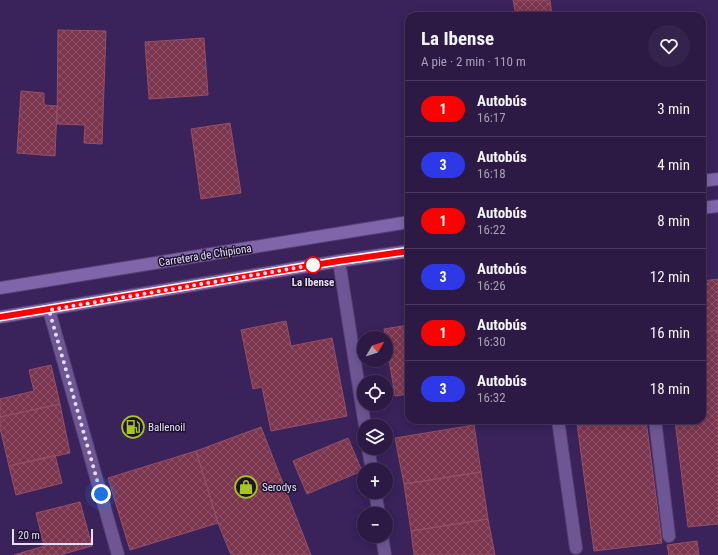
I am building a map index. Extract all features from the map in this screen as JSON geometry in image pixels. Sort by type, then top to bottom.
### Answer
[{"type":"main road","points":[[706,180],[718,179]]},
{"type":"main road","points":[[706,208],[718,206]]},
{"type":"main road","name":"Carretera de Chipiona","points":[[0,288],[405,223]]},
{"type":"main road","points":[[0,317],[339,261],[405,253]]},
{"type":"street","points":[[339,261],[364,419]]},
{"type":"street","points":[[49,310],[118,555]]},
{"type":"street","points":[[559,424],[576,548]]},
{"type":"street","points":[[655,424],[669,536]]},
{"type":"street","points":[[383,543],[385,555]]},
{"type":"building","points":[[513,0],[550,0],[552,12],[515,12]]},
{"type":"building","points":[[58,30],[106,31],[102,144],[84,143],[85,125],[57,124]]},
{"type":"building","points":[[204,38],[208,95],[149,99],[145,42]]},
{"type":"building","points":[[21,91],[44,93],[44,105],[57,106],[55,156],[17,153]]},
{"type":"building","points":[[230,123],[241,193],[201,199],[191,129]]},
{"type":"building","points":[[718,279],[718,330],[706,332],[706,280]]},
{"type":"building","points":[[286,321],[291,346],[332,338],[347,416],[271,431],[262,387],[253,389],[241,330]]},
{"type":"building","points":[[405,326],[405,395],[395,396],[393,375],[392,375],[390,367],[393,367],[393,331],[384,331],[384,329]]},
{"type":"building","points":[[718,330],[718,524],[688,527],[675,424],[706,424],[706,332]]},
{"type":"building","points":[[51,365],[60,404],[0,417],[0,399],[34,391],[29,370]]},
{"type":"building","points":[[60,404],[70,453],[9,466],[0,428],[0,417]]},
{"type":"building","points":[[577,424],[647,424],[662,543],[594,551]]},
{"type":"building","points":[[474,425],[481,472],[404,484],[395,438]]},
{"type":"building","name":"Serodys","points":[[261,427],[311,555],[231,555],[218,523],[196,451]]},
{"type":"building","points":[[348,438],[359,463],[357,463],[357,473],[307,494],[293,461]]},
{"type":"building","points":[[196,451],[218,523],[130,550],[108,478]]},
{"type":"building","points":[[55,455],[62,483],[16,495],[9,466]]},
{"type":"building","points":[[481,472],[488,519],[411,531],[404,484]]},
{"type":"building","points":[[80,502],[92,546],[60,555],[14,555],[44,546],[36,513]]},
{"type":"building","points":[[488,519],[495,555],[414,555],[411,531]]},
{"type":"building","points":[[697,541],[699,555],[669,555],[667,545]]},
{"type":"bus line","name":"1","points":[[0,317],[64,308],[339,261],[405,252]]},
{"type":"place","name":"La Ibense","points":[[313,265]]},
{"type":"place","name":"Ballenoil","points":[[133,427]]},
{"type":"place","name":"Serodys","points":[[246,487]]},
{"type":"route","points":[[101,494],[49,310],[313,265]]}]
